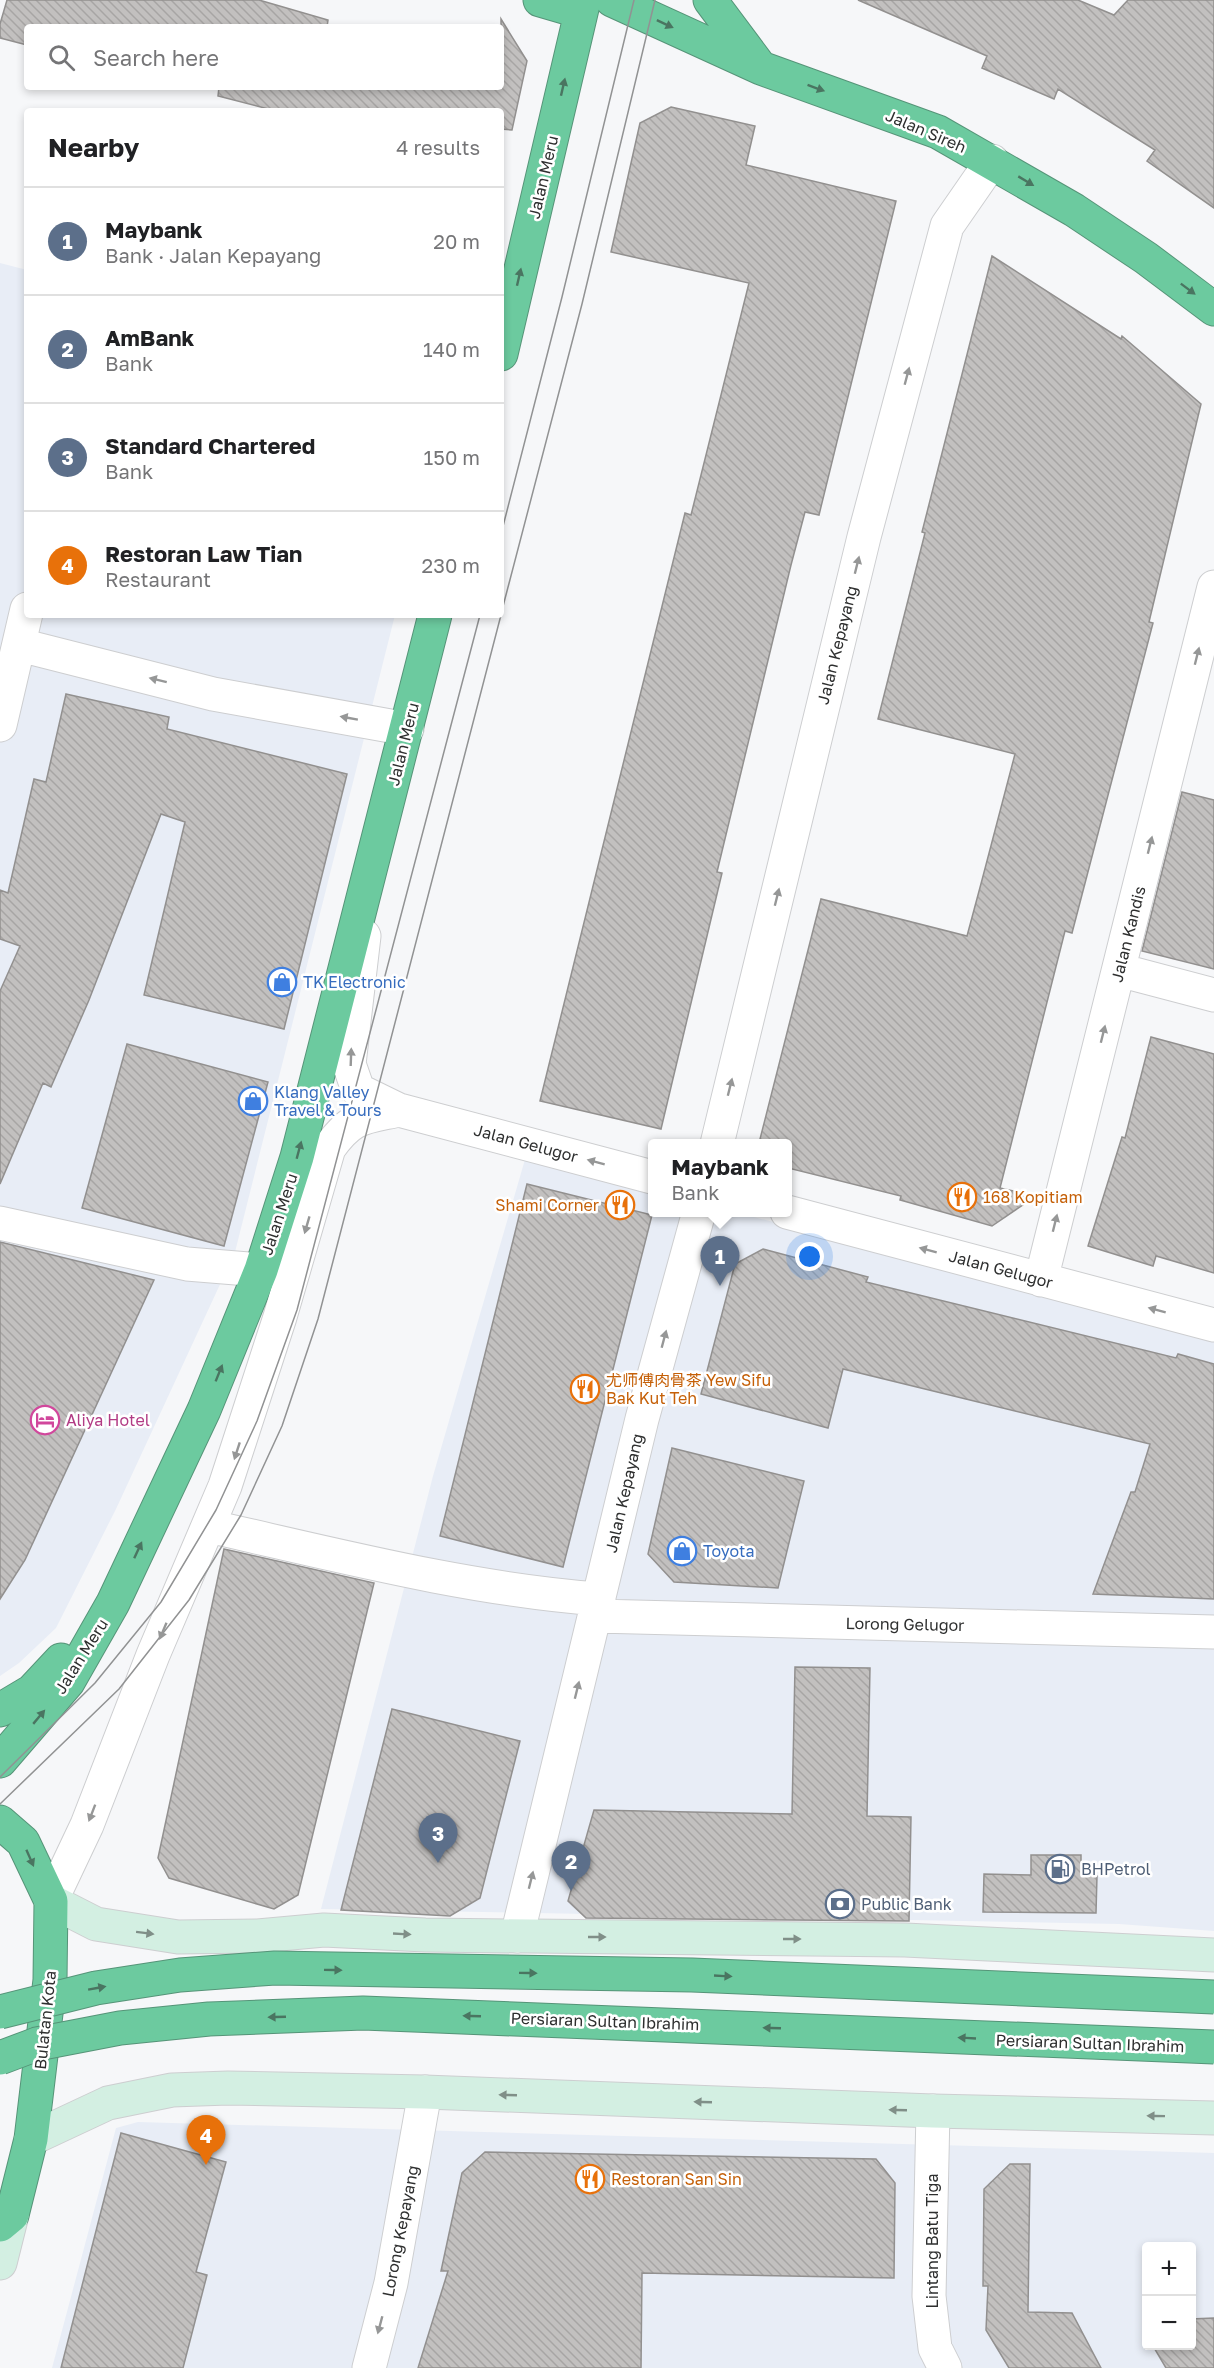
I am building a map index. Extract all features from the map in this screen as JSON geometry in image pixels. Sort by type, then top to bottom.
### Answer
[{"type":"highway","points":[[540,0],[583,6]]},
{"type":"highway","name":"Jalan Sireh","points":[[612,0],[761,68],[938,132],[992,161],[1146,258],[1214,309]]},
{"type":"highway","points":[[710,0],[761,68]]},
{"type":"highway","name":"Jalan Meru","points":[[504,341],[583,6]]},
{"type":"highway","name":"Jalan Meru","points":[[0,1761],[68,1682],[113,1603],[204,1410],[261,1270],[297,1157],[434,618]]},
{"type":"highway","points":[[0,1710],[32,1691],[113,1603]]},
{"type":"highway","name":"Bulatan Kota","points":[[0,1822],[23,1842],[51,1901],[50,1980],[31,2139],[6,2220]]},
{"type":"highway","points":[[0,2012],[96,1988],[180,1975],[275,1968],[692,1975],[1214,1997]]},
{"type":"highway","name":"Persiaran Sultan Ibrahim","points":[[0,2058],[37,2044],[120,2028],[209,2019],[363,2013],[1214,2047]]},
{"type":"main road","points":[[51,1901],[96,1924],[178,1937],[258,1936],[324,1930],[425,1935],[905,1940],[1214,1955]]},
{"type":"main road","points":[[31,2139],[108,2103],[172,2090],[228,2088],[425,2092],[933,2111],[1214,2118]]},
{"type":"main road","points":[[0,2263],[6,2220]]},
{"type":"street","name":"Jalan Kepayang","points":[[718,1139],[864,537],[947,226],[992,161]]},
{"type":"street","name":"Jalan Kandis","points":[[1041,1280],[1214,587]]},
{"type":"street","points":[[0,725],[25,618]]},
{"type":"street","points":[[20,645],[213,694],[407,729]]},
{"type":"street","points":[[372,866],[349,1064],[358,1090],[399,1110]]},
{"type":"street","points":[[1119,970],[1214,995]]},
{"type":"street","name":"Jalan Gelugor","points":[[399,1110],[648,1176]]},
{"type":"street","name":"Jalan Meru","points":[[51,1901],[87,1825],[153,1654],[225,1486],[280,1317],[329,1148],[344,1127],[363,1117],[399,1110]]},
{"type":"street","name":"Jalan Gelugor","points":[[792,1213],[1214,1325]]},
{"type":"street","name":"Jalan Kepayang","points":[[517,1936],[642,1419],[698,1217]]},
{"type":"street","points":[[0,1223],[187,1264],[261,1270]]},
{"type":"street","name":"Lorong Gelugor","points":[[208,1526],[454,1580],[560,1596],[597,1608],[1214,1632]]},
{"type":"street","name":"Lorong Kepayang","points":[[369,2368],[391,2283],[425,2092]]},
{"type":"street","name":"Lintang Batu Tiga","points":[[933,2111],[929,2296],[935,2348],[945,2368]]},
{"type":"shaded area","points":[[0,263],[24,269],[24,618],[394,618],[235,1252],[116,1509],[56,1628],[19,1663],[0,1676]]},
{"type":"shaded area","points":[[526,1156],[648,1188],[648,1217],[754,1217],[1214,1339],[1214,1931],[1119,1924],[321,1909],[433,1476]]},
{"type":"shaded area","points":[[138,2122],[1214,2153],[1214,2368],[52,2368],[116,2128]]},
{"type":"building","points":[[7,0],[259,0],[328,20],[327,24],[24,24],[24,44],[0,38],[0,24]]},
{"type":"building","points":[[858,0],[1078,0],[1114,15],[1128,0],[1214,0],[1214,208],[1147,161],[1155,150],[1058,89],[1054,99],[982,68],[987,56]]},
{"type":"building","points":[[501,19],[527,61],[512,130],[504,129],[504,108],[264,108],[218,96],[219,90],[504,90],[504,24],[501,24]]},
{"type":"building","points":[[671,107],[755,126],[746,165],[896,201],[819,515],[805,512],[791,565],[717,872],[722,873],[661,1129],[540,1101],[685,513],[691,515],[749,283],[611,252],[640,123]]},
{"type":"building","points":[[992,256],[1121,339],[1122,336],[1201,404],[1149,622],[1153,623],[1072,933],[1065,931],[1000,1188],[1036,1196],[992,1226],[900,1200],[901,1196],[792,1169],[792,1139],[760,1139],[821,899],[967,936],[982,880],[1015,754],[878,719],[925,533],[922,532]]},
{"type":"building","points":[[66,694],[169,717],[167,729],[347,774],[284,1029],[144,995],[185,822],[161,814],[89,1000],[51,1087],[43,1083],[0,1184],[0,991],[20,946],[0,939],[0,890],[8,893],[34,779],[46,782]]},
{"type":"building","points":[[1182,792],[1214,800],[1214,969],[1142,951]]},
{"type":"building","points":[[1151,1037],[1214,1054],[1214,1273],[1156,1256],[1153,1266],[1088,1246],[1122,1137],[1125,1138]]},
{"type":"building","points":[[127,1044],[268,1082],[224,1246],[82,1208]]},
{"type":"building","points":[[527,1184],[648,1214],[648,1217],[651,1217],[563,1567],[440,1536]]},
{"type":"building","name":"Aliya Hotel","points":[[0,1242],[154,1280],[25,1560],[0,1599]]},
{"type":"building","points":[[763,1249],[868,1277],[866,1282],[1176,1358],[1178,1354],[1214,1364],[1214,1599],[1093,1594],[1131,1492],[1135,1492],[1150,1444],[843,1369],[828,1428],[701,1394],[735,1264]]},
{"type":"building","points":[[672,1448],[804,1481],[778,1588],[674,1582],[648,1554]]},
{"type":"building","points":[[224,1549],[374,1583],[298,1895],[274,1909],[169,1878],[158,1858]]},
{"type":"building","points":[[795,1667],[870,1668],[867,1816],[911,1817],[909,1921],[586,1918],[568,1901],[594,1810],[792,1814]]},
{"type":"building","points":[[392,1709],[520,1741],[480,1898],[450,1916],[341,1910]]},
{"type":"building","points":[[1031,1855],[1081,1855],[1081,1876],[1097,1876],[1096,1913],[983,1912],[984,1874],[1031,1875]]},
{"type":"building","points":[[121,2133],[226,2162],[196,2272],[207,2275],[183,2368],[61,2368]]},
{"type":"building","points":[[485,2152],[876,2159],[895,2183],[894,2278],[642,2273],[641,2368],[418,2368],[448,2271],[441,2271],[462,2173]]},
{"type":"building","points":[[1010,2164],[1030,2164],[1028,2312],[1072,2313],[1101,2368],[1009,2368],[986,2330],[988,2286],[983,2286],[984,2189]]},
{"type":"building","points":[[1214,2318],[1214,2368],[1166,2368],[1155,2350],[1196,2350],[1196,2319]]},
{"type":"tram line","points":[[504,522],[562,297],[634,0]]},
{"type":"tram line","points":[[504,603],[582,304],[655,0]]},
{"type":"tram line","points":[[0,1777],[95,1683],[161,1602],[216,1510],[257,1421],[297,1310],[479,618]]},
{"type":"tram line","points":[[0,1804],[119,1689],[189,1600],[241,1515],[282,1426],[318,1319],[500,618]]},
{"type":"place","name":"TK Electronic","points":[[282,982]]},
{"type":"place","name":"Klang Valley Travel & Tours","points":[[253,1101]]},
{"type":"place","name":"168 Kopitiam","points":[[962,1197]]},
{"type":"place","name":"Shami Corner","points":[[620,1205]]},
{"type":"place","name":"Maybank","points":[[720,1286]]},
{"type":"place","name":"尤师傅肉骨茶 Yew Sifu Bak Kut Teh","points":[[585,1389]]},
{"type":"place","name":"Aliya Hotel","points":[[45,1420]]},
{"type":"place","name":"Toyota","points":[[682,1551]]},
{"type":"place","name":"Standard Chartered","points":[[438,1863]]},
{"type":"place","name":"BHPetrol","points":[[1060,1869]]},
{"type":"place","name":"AmBank","points":[[571,1891]]},
{"type":"place","name":"Public Bank","points":[[840,1904]]},
{"type":"place","name":"Restoran Law Tian","points":[[206,2165]]},
{"type":"place","name":"Restoran San Sin","points":[[590,2179]]}]
